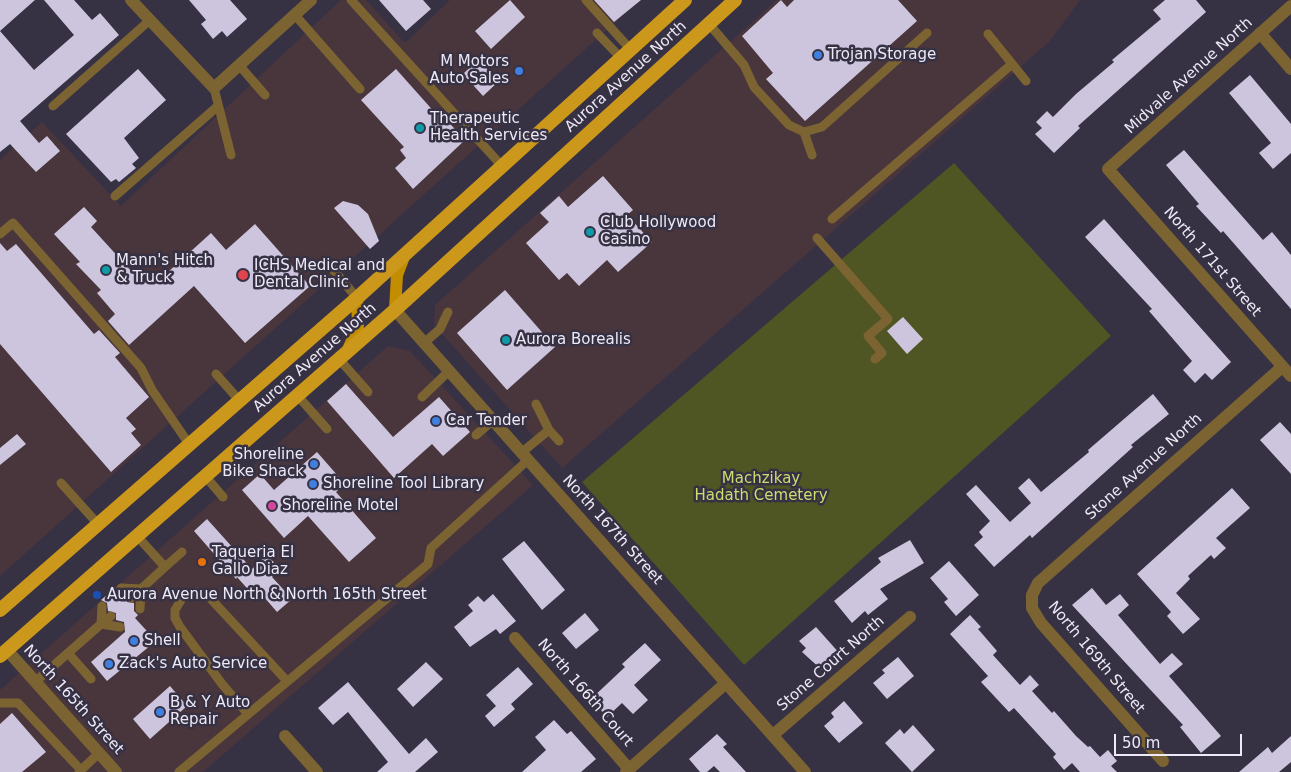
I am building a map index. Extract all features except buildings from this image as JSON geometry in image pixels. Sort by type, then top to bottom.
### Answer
[{"type":"highway","name":"Aurora Avenue North","points":[[0,610],[357,298],[685,0]]},
{"type":"highway","name":"Aurora Avenue North","points":[[3,653],[395,310],[735,0]]},
{"type":"main road","points":[[395,310],[397,275],[405,254]]},
{"type":"main road","points":[[343,355],[358,326],[357,298]]},
{"type":"street","points":[[132,0],[214,88],[312,0]]},
{"type":"street","name":"Midvale Avenue North","points":[[1108,169],[1291,6]]},
{"type":"street","points":[[1260,33],[1291,69]]},
{"type":"street","name":"North 171st Street","points":[[1108,169],[1287,371]]},
{"type":"street","name":"North 167th Street","points":[[395,310],[805,772]]},
{"type":"street","name":"Stone Avenue North","points":[[1032,595],[1038,584],[1287,371]]},
{"type":"street","name":"North 169th Street","points":[[1032,595],[1032,608],[1041,623],[1162,761]]},
{"type":"street","name":"Stone Court North","points":[[773,735],[910,617]]},
{"type":"street","name":"North 166th Court","points":[[515,638],[627,770]]},
{"type":"street","name":"North 165th Street","points":[[3,653],[35,682],[116,772]]},
{"type":"street","points":[[627,770],[726,683]]},
{"type":"street","points":[[285,736],[317,772]]},
{"type":"lane","points":[[351,0],[502,166]]},
{"type":"lane","points":[[586,0],[626,54]]},
{"type":"lane","points":[[295,15],[360,89]]},
{"type":"lane","points":[[52,106],[150,20]]},
{"type":"lane","points":[[709,24],[744,65],[754,87],[789,125],[804,132],[822,127],[927,34]]},
{"type":"lane","points":[[597,33],[626,54]]},
{"type":"lane","points":[[988,34],[1026,81]]},
{"type":"lane","points":[[832,219],[1012,64]]},
{"type":"lane","points":[[239,65],[265,94]]},
{"type":"lane","points":[[214,88],[231,155]]},
{"type":"lane","points":[[115,196],[218,106]]},
{"type":"lane","points":[[804,132],[812,155]]},
{"type":"lane","points":[[0,234],[13,223],[141,368],[152,390],[189,444]]},
{"type":"lane","points":[[816,238],[888,319],[868,336],[882,353],[875,359]]},
{"type":"lane","points":[[326,261],[357,298]]},
{"type":"lane","points":[[424,342],[440,329],[448,312]]},
{"type":"lane","points":[[343,355],[368,392]]},
{"type":"lane","points":[[422,397],[449,372]]},
{"type":"lane","points":[[216,374],[239,400]]},
{"type":"lane","points":[[297,395],[327,429]]},
{"type":"lane","points":[[536,404],[548,430],[559,441]]},
{"type":"lane","points":[[476,435],[492,420]]},
{"type":"lane","points":[[179,772],[428,564],[432,548],[524,457],[548,430]]},
{"type":"lane","points":[[205,476],[223,497]]},
{"type":"lane","points":[[61,483],[98,524]]},
{"type":"lane","points":[[137,536],[165,567]]},
{"type":"lane","points":[[131,598],[182,552]]},
{"type":"lane","points":[[121,588],[141,589]]},
{"type":"lane","points":[[140,609],[141,589]]},
{"type":"lane","points":[[248,714],[222,684],[180,628],[175,618],[175,610],[183,597],[197,592],[210,598],[287,681]]},
{"type":"lane","points":[[101,624],[102,606]]},
{"type":"lane","points":[[35,682],[111,616]]},
{"type":"lane","points":[[101,624],[120,627]]},
{"type":"lane","points":[[68,653],[91,679]]},
{"type":"lane","points":[[0,704],[18,704],[80,771],[99,753]]},
{"type":"shaded area","points":[[341,0],[366,0],[405,43],[450,0],[640,0],[0,576],[0,160],[42,122],[121,206]]},
{"type":"shaded area","points":[[777,0],[1080,0],[1050,41],[562,468],[434,325],[435,305]]},
{"type":"shaded area","points":[[388,346],[410,351],[533,485],[203,772],[0,772],[0,690]]},
{"type":"green space","name":"Machzikay Hadath Cemetery","points":[[954,163],[1111,336],[744,665],[582,482]]},
{"type":"place","name":"Trojan Storage","points":[[818,55]]},
{"type":"place","name":"M Motors Auto Sales","points":[[519,71]]},
{"type":"place","name":"Therapeutic Health Services","points":[[420,128]]},
{"type":"place","name":"Club Hollywood Casino","points":[[590,232]]},
{"type":"place","name":"Mann's Hitch & Truck","points":[[106,270]]},
{"type":"place","name":"ICHS Medical and Dental Clinic","points":[[243,275]]},
{"type":"place","name":"Aurora Borealis","points":[[506,340]]},
{"type":"place","name":"Car Tender","points":[[436,421]]},
{"type":"place","name":"Shoreline Bike Shack","points":[[314,464]]},
{"type":"place","name":"Shoreline Tool Library","points":[[313,484]]},
{"type":"place","name":"Shoreline Motel","points":[[272,506]]},
{"type":"place","name":"Taqueria El Gallo Diaz","points":[[202,562]]},
{"type":"place","name":"Aurora Avenue North & North 165th Street","points":[[97,595]]},
{"type":"place","name":"Shell","points":[[134,641]]},
{"type":"place","name":"Zack's Auto Service","points":[[109,664]]},
{"type":"place","name":"B & Y Auto Repair","points":[[160,712]]}]
